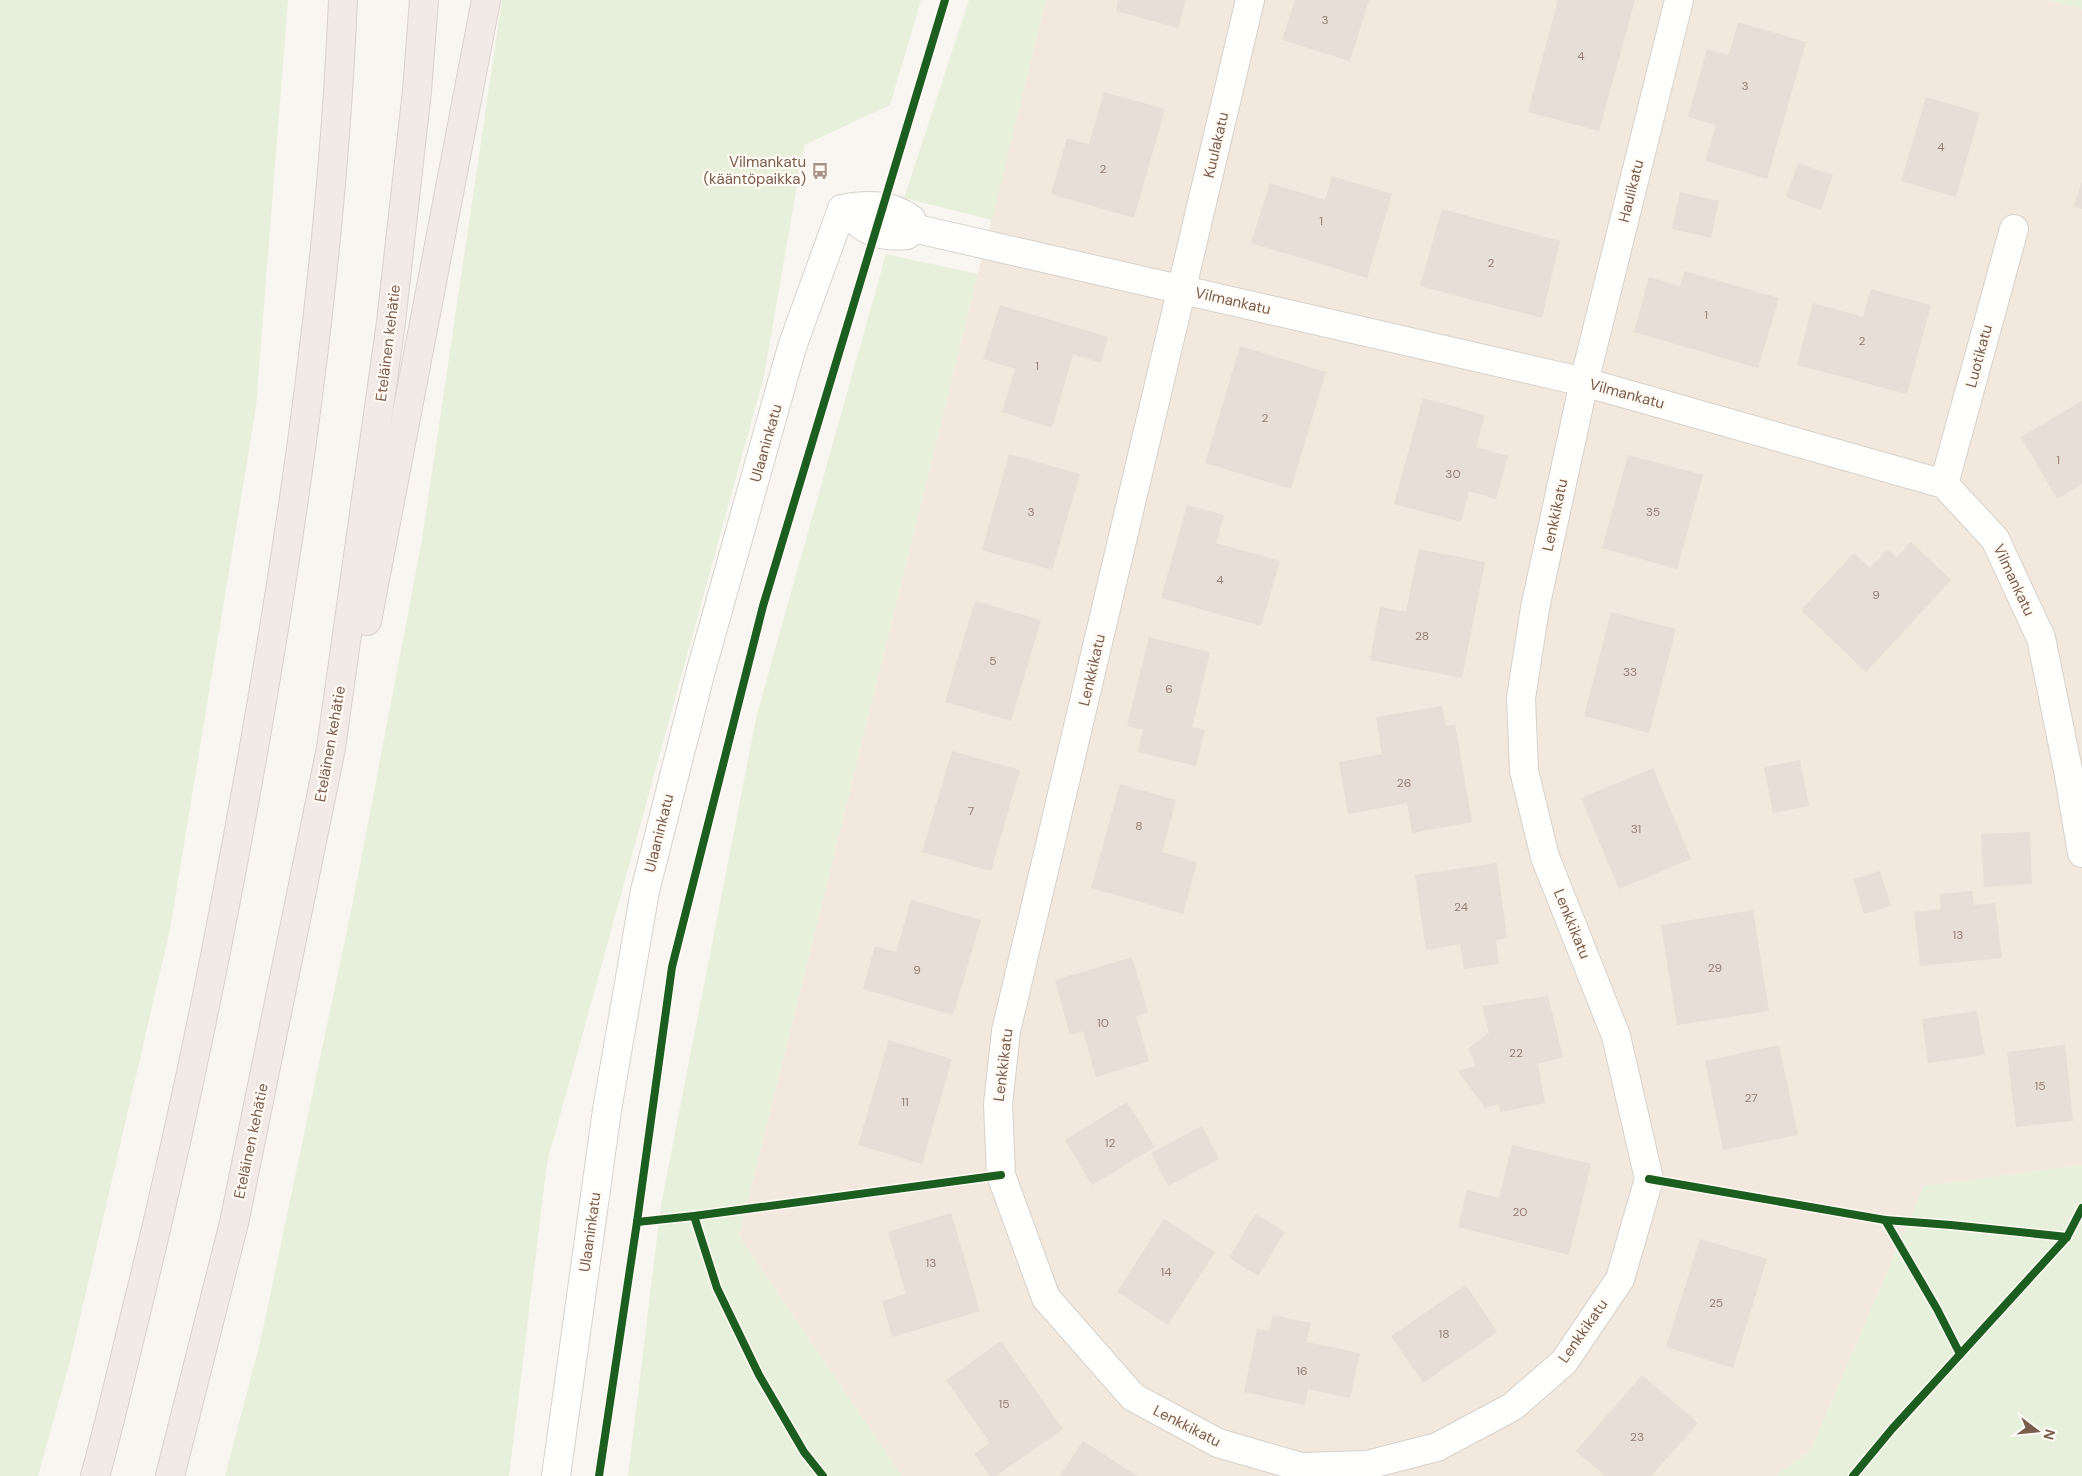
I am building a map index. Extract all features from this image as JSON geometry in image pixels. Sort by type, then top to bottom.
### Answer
[{"type":"highway","points":[[95,1476],[172,1166],[230,885],[275,625],[318,321],[340,73],[343,0]]},
{"type":"highway","name":"Eteläinen kehätie","points":[[170,1476],[234,1223],[332,748],[391,322],[417,91],[424,0]]},
{"type":"highway","points":[[234,1223],[324,840],[486,0]]},
{"type":"street","name":"Kuulakatu","points":[[1181,290],[1250,0]]},
{"type":"street","name":"Haulikatu","points":[[1584,382],[1679,0]]},
{"type":"street","name":"Vilmankatu","points":[[842,209],[857,223],[875,234],[886,236],[907,235],[913,228],[1584,382],[1944,484],[1995,539],[2041,638],[2068,770],[2082,853]]},
{"type":"street","name":"Ulaaninkatu","points":[[556,1476],[607,1110],[645,891],[700,674],[792,347],[842,209]]},
{"type":"street","name":"Luotikatu","points":[[1944,484],[2014,229]]},
{"type":"street","name":"Lenkkikatu","points":[[1181,290],[1006,1032],[998,1104],[1001,1176],[1046,1298],[1133,1398],[1218,1444],[1301,1467],[1367,1466],[1437,1447],[1512,1407],[1564,1362],[1620,1279],[1648,1179],[1616,1036],[1545,857],[1524,772],[1521,698],[1535,608],[1584,382]]},
{"type":"shaded area","points":[[1046,0],[2047,0],[2082,9],[2082,1165],[1924,1186],[1811,1450],[1776,1476],[902,1476],[739,1236]]},
{"type":"green space","points":[[0,0],[288,0],[256,407],[170,929],[70,1361],[38,1476],[0,1476]]},
{"type":"green space","points":[[502,0],[921,0],[890,105],[804,145],[764,376],[547,1163],[509,1476],[225,1476],[260,1343],[353,902],[422,540]]},
{"type":"green space","points":[[969,0],[1046,0],[992,220],[904,198]]},
{"type":"green space","points":[[2047,0],[2082,0],[2082,9]]},
{"type":"green space","points":[[886,254],[978,274],[739,1236],[902,1476],[628,1476],[661,1205],[757,714]]},
{"type":"green space","points":[[2082,1165],[2082,1476],[1776,1476],[1811,1450],[1924,1186]]},
{"type":"building","points":[[1118,0],[1186,0],[1178,28],[1116,11]]},
{"type":"building","points":[[1295,0],[1369,0],[1350,61],[1282,40]]},
{"type":"building","points":[[1558,0],[1635,0],[1599,131],[1528,112]]},
{"type":"building","points":[[1738,22],[1806,42],[1767,179],[1705,161],[1716,125],[1688,117],[1707,49],[1729,55]]},
{"type":"building","points":[[1104,92],[1165,109],[1134,218],[1051,194],[1067,138],[1089,144]]},
{"type":"building","points":[[1926,97],[1980,113],[1956,197],[1901,181]]},
{"type":"building","points":[[1798,163],[1833,175],[1821,210],[1786,197]]},
{"type":"building","points":[[1332,176],[1392,194],[1367,278],[1251,243],[1270,183],[1325,200]]},
{"type":"building","points":[[2082,181],[2082,209],[2074,206]]},
{"type":"building","points":[[1680,192],[1719,201],[1711,238],[1672,229]]},
{"type":"building","points":[[1442,209],[1560,241],[1542,318],[1420,286]]},
{"type":"building","points":[[1685,271],[1779,298],[1758,368],[1634,332],[1649,277],[1680,286]]},
{"type":"building","points":[[1871,289],[1931,305],[1907,394],[1797,365],[1813,303],[1863,317]]},
{"type":"building","points":[[1000,305],[1108,337],[1101,363],[1073,354],[1052,428],[1002,412],[1015,369],[983,359]]},
{"type":"building","points":[[1240,346],[1326,372],[1291,489],[1205,463]]},
{"type":"building","points":[[1423,398],[1485,415],[1476,447],[1508,456],[1496,499],[1469,491],[1461,522],[1394,504]]},
{"type":"building","points":[[2082,401],[2082,484],[2057,499],[2021,437]]},
{"type":"building","points":[[1009,454],[1080,474],[1052,570],[982,550]]},
{"type":"building","points":[[1628,455],[1703,475],[1677,569],[1602,548]]},
{"type":"building","points":[[1187,505],[1224,515],[1216,543],[1280,561],[1261,626],[1161,598]]},
{"type":"building","points":[[1911,542],[1951,580],[1866,672],[1801,610],[1854,553],[1870,568],[1888,549],[1896,558]]},
{"type":"building","points":[[1419,549],[1485,562],[1462,678],[1370,660],[1380,607],[1406,612]]},
{"type":"building","points":[[975,601],[1041,620],[1011,721],[945,702]]},
{"type":"building","points":[[1611,612],[1676,629],[1649,733],[1584,716]]},
{"type":"building","points":[[1149,637],[1210,652],[1192,727],[1205,730],[1196,766],[1138,752],[1143,730],[1127,726]]},
{"type":"building","points":[[1442,706],[1446,726],[1455,724],[1472,822],[1412,833],[1407,803],[1348,814],[1339,762],[1382,754],[1376,717]]},
{"type":"building","points":[[952,751],[1020,770],[991,871],[922,852]]},
{"type":"building","points":[[1800,760],[1809,806],[1773,813],[1764,767]]},
{"type":"building","points":[[1653,768],[1691,859],[1619,889],[1581,798]]},
{"type":"building","points":[[1120,784],[1176,800],[1162,852],[1197,862],[1183,914],[1091,888]]},
{"type":"building","points":[[2030,832],[2032,884],[1984,887],[1981,834]]},
{"type":"building","points":[[1497,863],[1507,938],[1496,940],[1499,964],[1464,969],[1460,944],[1426,950],[1415,875]]},
{"type":"building","points":[[1880,871],[1891,906],[1864,914],[1853,879]]},
{"type":"building","points":[[1972,891],[1974,905],[1995,903],[2002,958],[1920,966],[1914,912],[1941,909],[1940,894]]},
{"type":"building","points":[[911,900],[981,920],[953,1015],[863,989],[875,946],[896,952]]},
{"type":"building","points":[[1753,910],[1769,1011],[1677,1025],[1661,925]]},
{"type":"building","points":[[1132,957],[1148,1012],[1136,1016],[1149,1061],[1096,1077],[1083,1031],[1070,1035],[1055,980]]},
{"type":"building","points":[[1548,996],[1563,1057],[1538,1064],[1545,1103],[1501,1112],[1498,1104],[1485,1108],[1458,1071],[1476,1066],[1468,1049],[1489,1033],[1482,1006]]},
{"type":"building","points":[[1977,1011],[1985,1055],[1928,1063],[1922,1019]]},
{"type":"building","points":[[889,1040],[952,1059],[922,1164],[858,1145]]},
{"type":"building","points":[[1779,1045],[1798,1135],[1723,1150],[1705,1061]]},
{"type":"building","points":[[2065,1045],[2073,1121],[2016,1127],[2007,1052]]},
{"type":"building","points":[[1127,1102],[1155,1147],[1092,1185],[1065,1140]]},
{"type":"building","points":[[1202,1126],[1219,1159],[1168,1186],[1151,1153]]},
{"type":"building","points":[[1512,1145],[1591,1164],[1569,1255],[1458,1227],[1467,1190],[1499,1198]]},
{"type":"building","points":[[951,1213],[980,1311],[892,1337],[882,1301],[906,1294],[888,1232]]},
{"type":"building","points":[[1255,1214],[1285,1232],[1258,1276],[1229,1258]]},
{"type":"building","points":[[1164,1219],[1215,1252],[1168,1325],[1117,1292]]},
{"type":"building","points":[[1700,1239],[1767,1259],[1733,1368],[1666,1347]]},
{"type":"building","points":[[1466,1285],[1497,1332],[1423,1383],[1391,1336]]},
{"type":"building","points":[[1273,1315],[1311,1323],[1306,1342],[1360,1353],[1350,1398],[1308,1389],[1305,1405],[1244,1392],[1257,1329],[1269,1331]]},
{"type":"building","points":[[1001,1341],[1063,1429],[996,1476],[990,1476],[974,1454],[990,1443],[946,1380]]},
{"type":"building","points":[[1642,1375],[1698,1423],[1651,1476],[1605,1476],[1576,1451]]},
{"type":"building","points":[[1083,1441],[1137,1476],[1060,1476]]},
{"type":"cycle path","points":[[599,1476],[637,1222],[672,967],[763,606],[945,0]]},
{"type":"cycle path","points":[[694,1216],[1001,1175]]},
{"type":"cycle path","points":[[1649,1179],[1885,1220],[2067,1237]]},
{"type":"cycle path","points":[[1853,1476],[1892,1429],[2067,1237],[2082,1208]]},
{"type":"cycle path","points":[[637,1222],[694,1216],[717,1288],[759,1375],[804,1452],[823,1476]]},
{"type":"cycle path","points":[[1885,1220],[1937,1309],[1960,1354]]},
{"type":"place","name":"Vilmankatu (kääntöpaikka)","points":[[820,171]]}]
